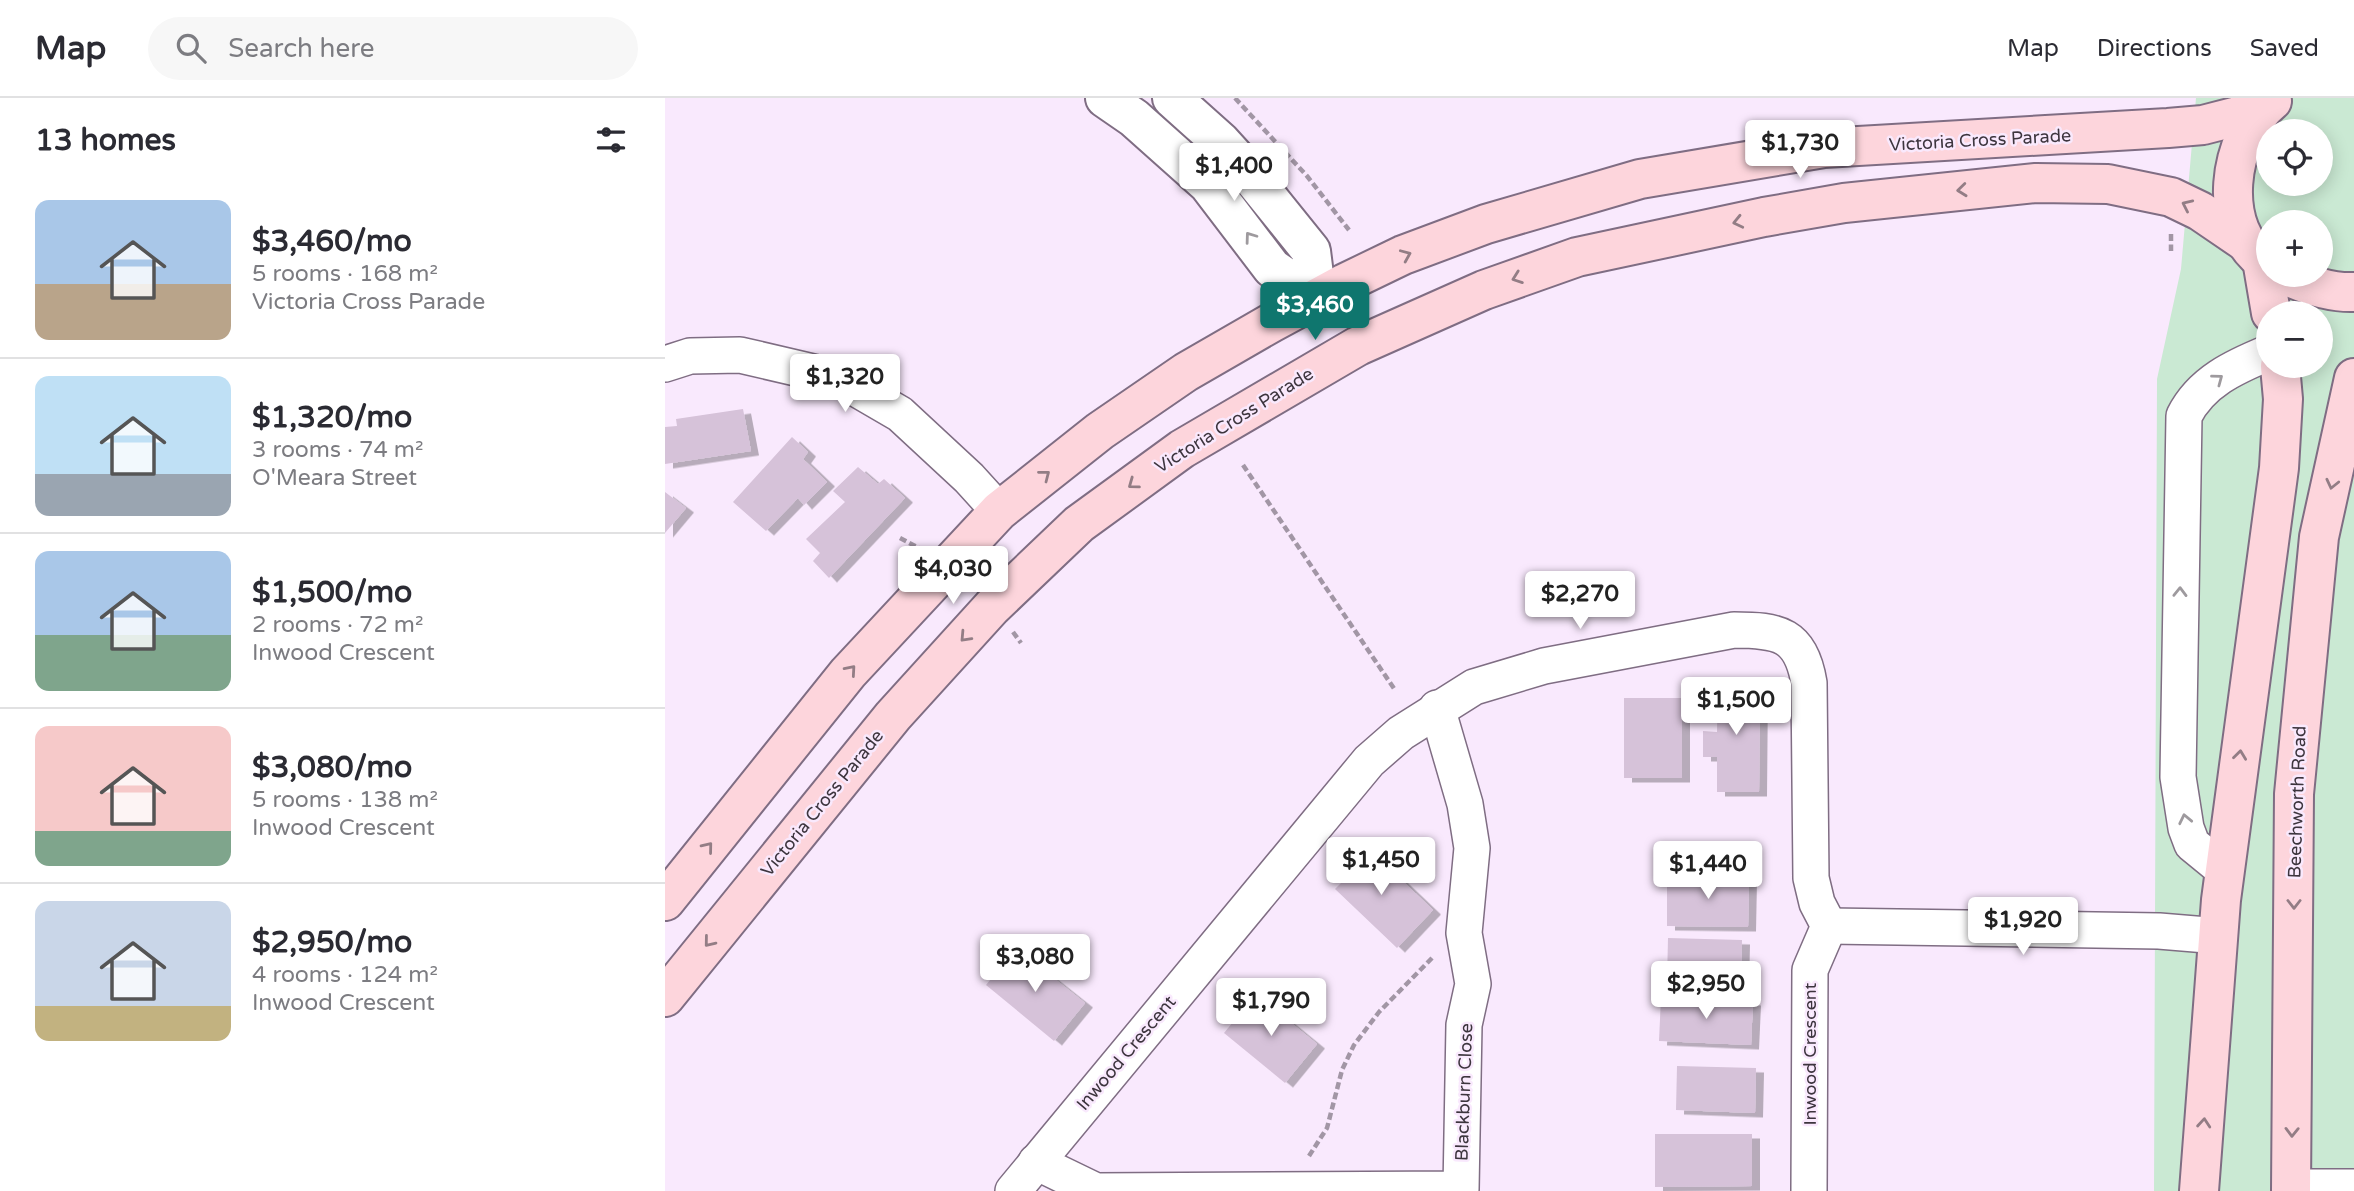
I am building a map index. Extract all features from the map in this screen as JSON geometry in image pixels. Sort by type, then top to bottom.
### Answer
[{"type":"main road","name":"Victoria Cross Parade","points":[[665,901],[848,673],[999,511],[1100,431],[1186,372],[1271,323],[1403,255],[1486,223],[1640,179],[1824,148],[2203,125],[2269,104]]},
{"type":"main road","points":[[2256,246],[2234,213],[2232,184],[2237,156],[2269,104]]},
{"type":"main road","name":"Victoria Cross Parade","points":[[665,997],[893,716],[992,607],[1079,524],[1182,449],[1358,345],[1484,290],[1577,257],[1764,217],[1844,203],[2036,183],[2108,184],[2171,197],[2200,211],[2256,253]]},
{"type":"main road","name":"Victoria Cross Parade","points":[[2318,287],[2340,293],[2354,292]]},
{"type":"main road","points":[[1317,299],[1358,345]]},
{"type":"main road","points":[[2199,1191],[2225,871],[2279,468],[2283,399],[2281,378]]},
{"type":"main road","name":"Beechworth Road","points":[[2287,1190],[2294,794],[2319,537],[2350,421],[2354,378]]},
{"type":"street","points":[[1104,98],[1134,118],[1208,184],[1230,209],[1272,268],[1317,299]]},
{"type":"street","points":[[1172,98],[1241,164],[1311,251],[1317,299]]},
{"type":"street","points":[[665,364],[690,356],[740,355],[845,382],[900,414],[969,478],[999,511]]},
{"type":"street","points":[[2225,871],[2192,844],[2186,828],[2178,777],[2184,416],[2202,390],[2224,373],[2256,358]]},
{"type":"street","name":"Inwood Crescent","points":[[1013,1191],[1369,761],[1401,733],[1474,687],[1544,666],[1734,630],[1763,630],[1781,634],[1796,646],[1806,663],[1809,683],[1811,878],[1817,903],[1829,926],[1810,970],[1809,1191]]},
{"type":"street","name":"Blackburn Close","points":[[1036,1162],[1096,1191],[1470,1190],[1464,1025],[1473,984],[1464,933],[1472,848],[1465,804],[1437,708]]},
{"type":"street","points":[[1829,926],[2159,931],[2219,936]]},
{"type":"street","points":[[2287,1190],[2354,1187]]},
{"type":"path","points":[[1235,98],[1307,176],[1349,230]]},
{"type":"path","points":[[1243,465],[1395,691]]},
{"type":"path","points":[[1280,1190],[1327,1128],[1342,1070],[1354,1045],[1379,1012],[1409,981],[1442,948],[1464,933]]},
{"type":"green space","points":[[2196,98],[2354,98],[2354,1191],[2154,1191],[2157,379],[2181,269]]},
{"type":"building","points":[[743,409],[751,451],[665,464],[665,427],[677,426],[676,419]]},
{"type":"building","points":[[792,437],[808,452],[803,459],[827,482],[804,505],[798,498],[766,531],[733,502]]},
{"type":"building","points":[[858,467],[878,484],[884,479],[905,498],[829,578],[813,561],[820,553],[806,539],[845,502],[833,491]]},
{"type":"building","points":[[665,492],[686,508],[665,533]]},
{"type":"building","points":[[1718,681],[1760,681],[1759,792],[1717,792],[1717,757],[1703,757],[1703,731],[1717,732]]},
{"type":"building","points":[[1624,698],[1682,698],[1682,778],[1624,778]]},
{"type":"building","points":[[1370,850],[1433,910],[1397,948],[1335,889],[1343,881],[1332,872],[1348,855],[1357,864]]},
{"type":"building","points":[[1667,875],[1749,876],[1748,927],[1667,926]]},
{"type":"building","points":[[1668,938],[1742,940],[1741,982],[1667,980]]},
{"type":"building","points":[[1016,948],[1085,1003],[1054,1041],[986,985]]},
{"type":"building","points":[[1256,994],[1317,1044],[1285,1083],[1224,1033]]},
{"type":"building","points":[[1661,997],[1753,1001],[1751,1045],[1659,1041]]},
{"type":"building","points":[[1677,1066],[1756,1068],[1755,1113],[1676,1110]]},
{"type":"building","points":[[1655,1134],[1752,1134],[1752,1186],[1655,1187]]}]
